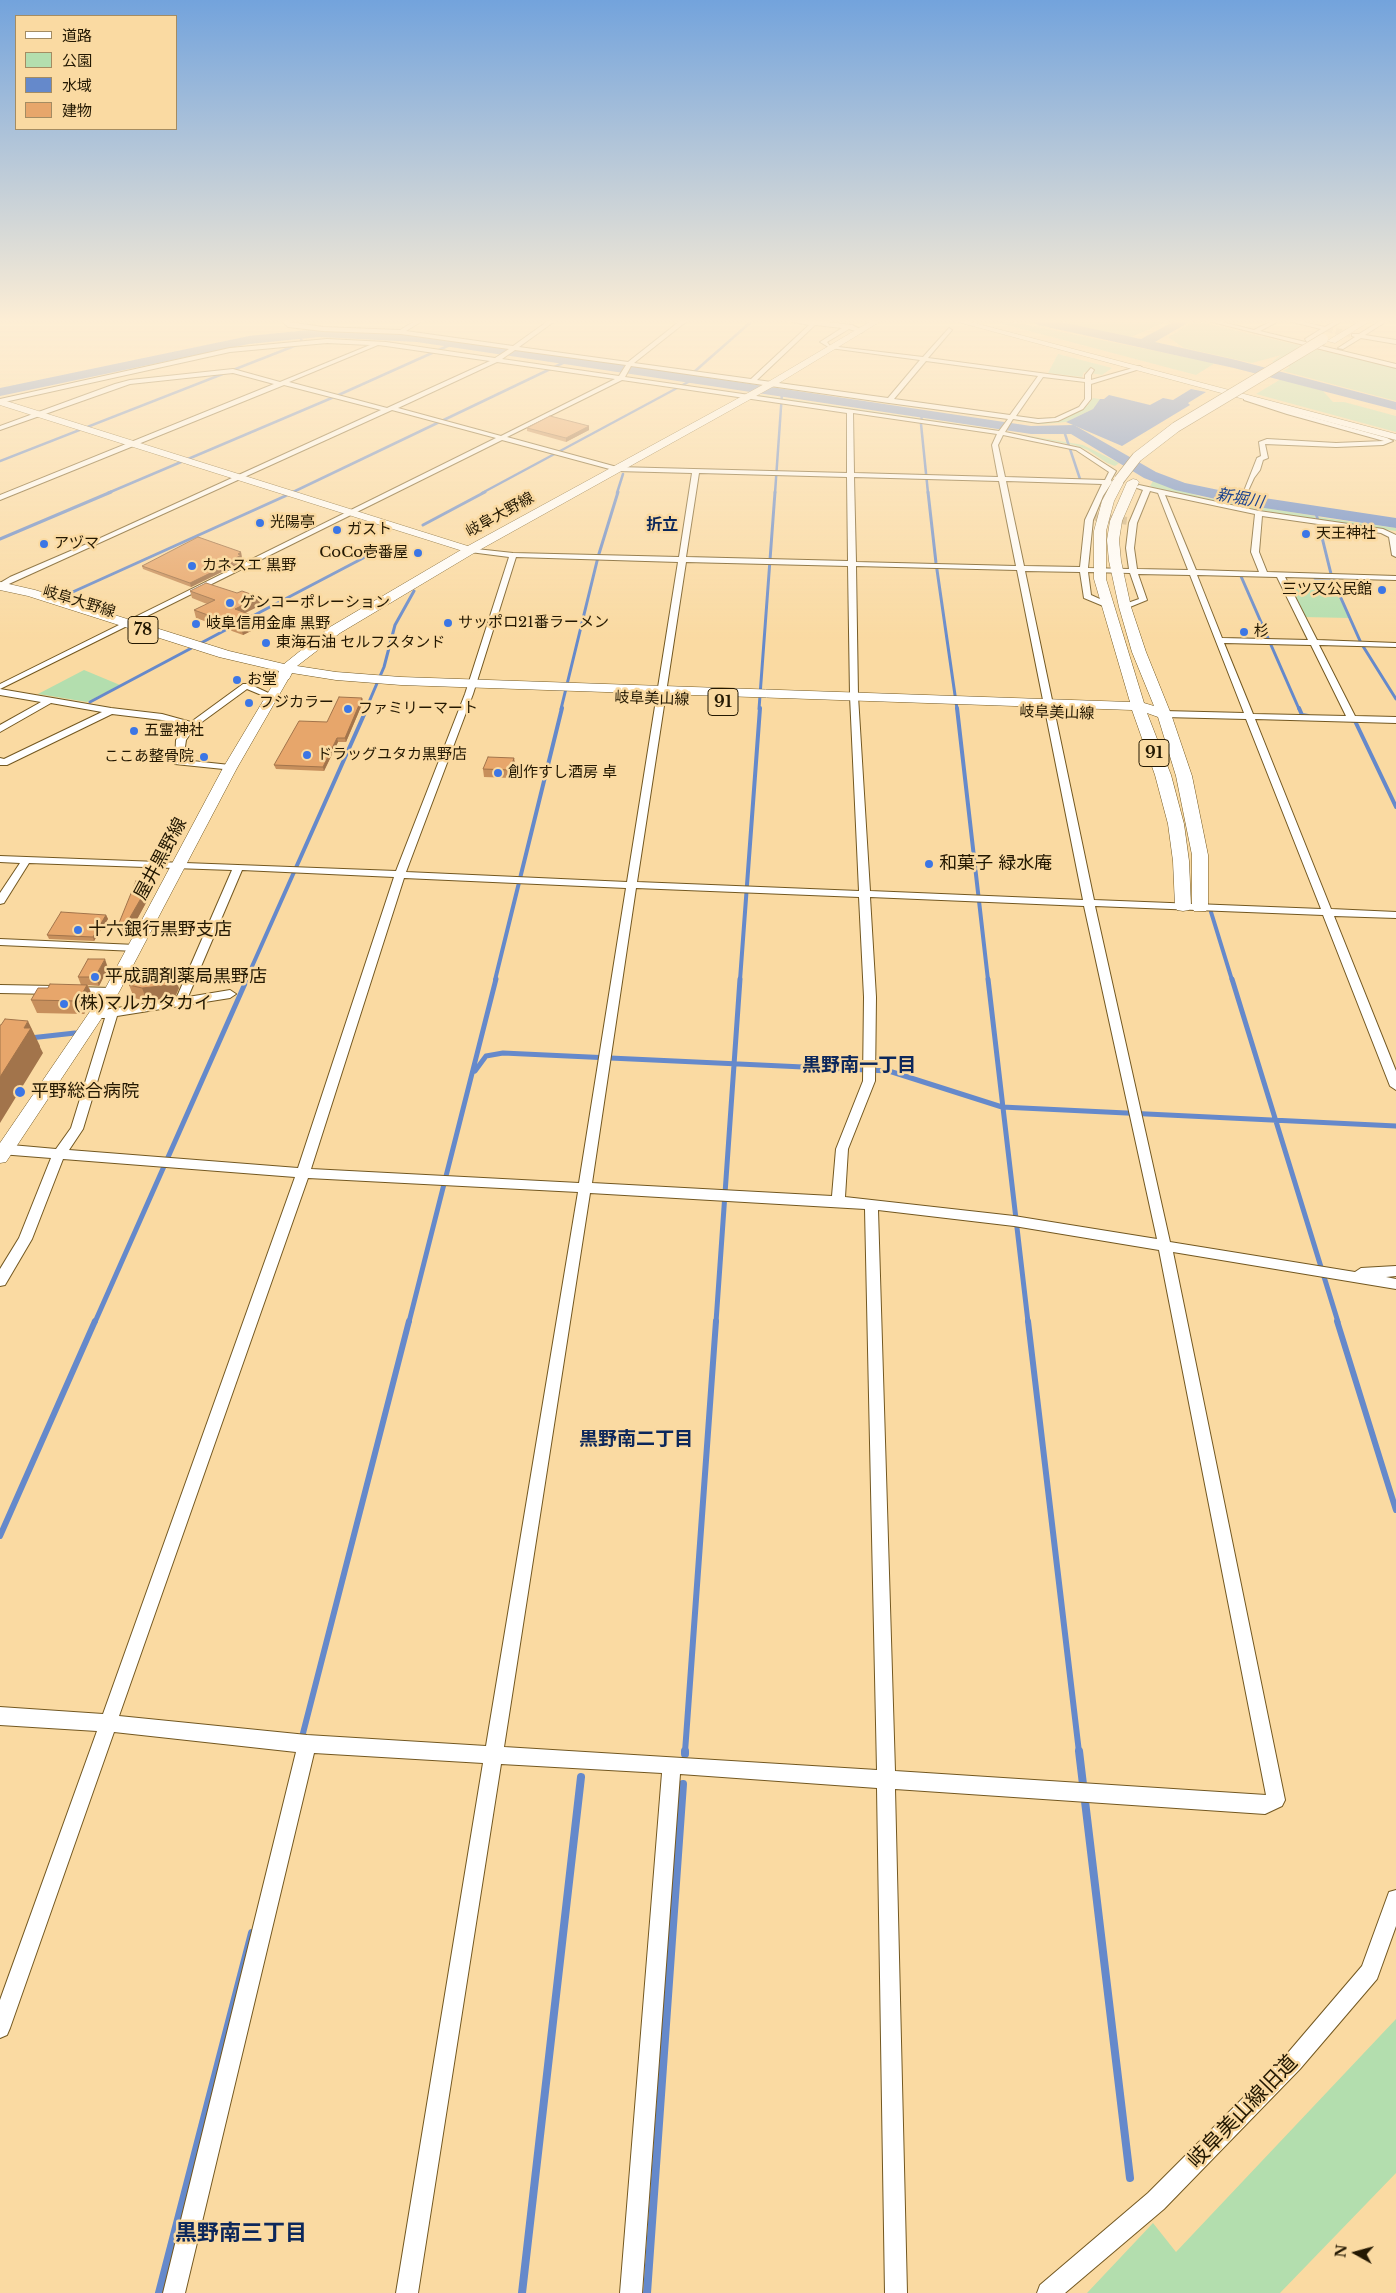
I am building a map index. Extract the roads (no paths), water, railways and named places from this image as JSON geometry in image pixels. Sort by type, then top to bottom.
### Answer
[{"type":"main road","name":"岐阜大野線","points":[[0,586],[121,627],[204,658],[286,671],[305,652],[335,630],[470,550],[688,428]]},
{"type":"main road","name":"91","points":[[1175,428],[1141,453],[1112,481],[1100,531],[1100,570],[1108,606],[1139,711],[1163,775],[1176,824],[1181,861],[1183,906]]},
{"type":"main road","name":"91","points":[[1187,428],[1143,464],[1136,473],[1140,486],[1116,521],[1113,540],[1117,571],[1125,607],[1156,697],[1164,714],[1184,776],[1200,855],[1200,907]]},
{"type":"main road","name":"岐阜美山線","points":[[286,671],[376,688],[661,695],[1139,711],[1164,714]]},
{"type":"street","points":[[82,428],[470,550],[514,555],[1396,578]]},
{"type":"street","points":[[0,498],[173,428]]},
{"type":"street","points":[[0,586],[347,428]]},
{"type":"street","points":[[463,428],[617,469],[1112,481]]},
{"type":"street","points":[[0,687],[521,428]]},
{"type":"street","points":[[838,1201],[842,1149],[868,1081],[870,997],[854,702],[850,428]]},
{"type":"street","points":[[965,428],[1001,433],[1078,449],[1112,469],[1112,481],[1092,516],[1086,535],[1084,570],[1086,596],[1108,606]]},
{"type":"street","points":[[0,1716],[108,1724],[307,1744],[493,1754],[1266,1806],[1276,1800],[1165,1247],[1090,903],[995,445],[1005,428]]},
{"type":"street","points":[[1347,428],[1394,440]]},
{"type":"street","points":[[1352,428],[1394,440]]},
{"type":"street","points":[[1246,490],[1260,458],[1266,458],[1261,444],[1266,441],[1336,445],[1383,443],[1394,440]]},
{"type":"street","points":[[406,2293],[585,1186],[696,471]]},
{"type":"street","points":[[1125,607],[1143,600],[1133,571],[1130,548],[1131,521],[1140,486],[1161,493],[1259,514],[1383,531],[1395,537],[1392,538],[1396,555]]},
{"type":"street","points":[[1161,493],[1396,1086]]},
{"type":"street","points":[[1259,514],[1256,552],[1264,574]]},
{"type":"street","points":[[0,2028],[303,1173],[400,875],[471,689],[514,555]]},
{"type":"street","points":[[1280,575],[1351,718]]},
{"type":"street","points":[[1219,640],[1396,645]]},
{"type":"street","name":"屋井黒野線","points":[[2,1152],[111,992],[230,768],[286,671]]},
{"type":"street","points":[[230,768],[178,762],[181,740],[192,726],[246,686],[271,696]]},
{"type":"street","points":[[0,692],[111,711],[162,717],[192,726]]},
{"type":"street","points":[[0,729],[50,700]]},
{"type":"street","points":[[0,760],[4,763],[111,711]]},
{"type":"street","points":[[1164,714],[1396,720]]},
{"type":"street","points":[[0,858],[238,866],[632,885],[1396,915]]},
{"type":"street","points":[[0,900],[26,859]]},
{"type":"street","points":[[180,1003],[238,866]]},
{"type":"street","points":[[0,942],[136,948]]},
{"type":"street","points":[[0,989],[111,992]]},
{"type":"street","points":[[95,1015],[230,994]]},
{"type":"street","points":[[0,1281],[25,1238],[59,1154],[77,1129],[112,1012]]},
{"type":"street","points":[[2,1152],[59,1154],[303,1173],[585,1186],[871,1204],[1014,1221],[1396,1284]]},
{"type":"street","points":[[871,1204],[886,1781],[896,2293]]},
{"type":"street","points":[[1341,1274],[1396,1271]]},
{"type":"street","points":[[174,2293],[307,1744]]},
{"type":"street","points":[[631,2293],[672,1766]]},
{"type":"street","name":"岐阜美山線旧道","points":[[1048,2293],[1156,2201],[1293,2062],[1370,1972],[1396,1899]]},
{"type":"water","points":[[1080,428],[1152,428],[1122,446]]},
{"type":"waterway","points":[[0,461],[84,428]]},
{"type":"waterway","points":[[108,493],[261,428]]},
{"type":"waterway","points":[[291,493],[427,428]]},
{"type":"waterway","points":[[482,493],[603,428]]},
{"type":"waterway","points":[[775,493],[780,428]]},
{"type":"waterway","points":[[921,428],[928,493]]},
{"type":"waterway","name":"新堀川","points":[[1018,428],[1031,430],[1074,429],[1150,475],[1181,487],[1238,499],[1396,523]]},
{"type":"waterway","points":[[1064,431],[1081,482]]},
{"type":"waterway","points":[[617,493],[623,474]]},
{"type":"waterway","points":[[0,539],[111,492]]},
{"type":"waterway","points":[[66,595],[294,492]]},
{"type":"waterway","points":[[423,525],[485,492]]},
{"type":"waterway","points":[[561,709],[598,557],[618,492]]},
{"type":"waterway","points":[[759,709],[775,492]]},
{"type":"waterway","points":[[928,492],[957,709]]},
{"type":"waterway","points":[[1316,513],[1332,578]]},
{"type":"waterway","points":[[247,619],[388,545]]},
{"type":"waterway","points":[[1245,575],[1240,574],[1299,709]]},
{"type":"waterway","points":[[1315,578],[1332,578]]},
{"type":"waterway","points":[[1332,578],[1361,643],[1396,699]]},
{"type":"waterway","points":[[366,709],[384,667],[395,625],[414,591]]},
{"type":"waterway","points":[[90,702],[233,626]]},
{"type":"waterway","points":[[246,980],[367,708]]},
{"type":"waterway","points":[[495,980],[562,708]]},
{"type":"waterway","points":[[740,980],[760,708]]},
{"type":"waterway","points":[[957,708],[988,980]]},
{"type":"waterway","points":[[1299,708],[1302,715],[1308,716]]},
{"type":"waterway","points":[[1351,720],[1355,721],[1396,807]]},
{"type":"waterway","points":[[1211,912],[1232,980]]},
{"type":"waterway","points":[[95,1322],[247,979]]},
{"type":"waterway","points":[[409,1322],[496,979]]},
{"type":"waterway","points":[[734,1064],[740,979]]},
{"type":"waterway","points":[[988,979],[1003,1107]]},
{"type":"waterway","points":[[1232,979],[1276,1120]]},
{"type":"waterway","points":[[30,1038],[75,1033]]},
{"type":"waterway","points":[[475,1071],[486,1056],[503,1053],[734,1064]]},
{"type":"waterway","points":[[716,1322],[734,1064]]},
{"type":"waterway","points":[[734,1064],[889,1071],[1003,1107]]},
{"type":"waterway","points":[[1003,1107],[1276,1120]]},
{"type":"waterway","points":[[1003,1107],[1028,1322]]},
{"type":"waterway","points":[[1276,1120],[1396,1126]]},
{"type":"waterway","points":[[1276,1120],[1338,1322]]},
{"type":"waterway","points":[[0,1536],[95,1321]]},
{"type":"waterway","points":[[301,1741],[409,1321]]},
{"type":"waterway","points":[[685,1752],[716,1321]]},
{"type":"waterway","points":[[1028,1321],[1079,1752]]},
{"type":"waterway","points":[[1337,1321],[1396,1510]]},
{"type":"waterway","points":[[1079,1751],[1130,2178]]},
{"type":"waterway","points":[[522,2293],[581,1777]]},
{"type":"waterway","points":[[647,2293],[683,1784]]},
{"type":"waterway","points":[[159,2293],[252,1933]]},
{"type":"tunnel","points":[[1095,517],[1128,521]]},
{"type":"place","name":"光陽亭","points":[[260,523]]},
{"type":"place","name":"ガスト","points":[[337,530]]},
{"type":"place","name":"天王神社","points":[[1306,534]]},
{"type":"place","name":"アヅマ","points":[[44,544]]},
{"type":"place","name":"CoCo壱番屋","points":[[418,553]]},
{"type":"place","name":"カネスエ 黒野","points":[[192,566]]},
{"type":"place","name":"三ツ又公民館","points":[[1382,590]]},
{"type":"place","name":"ゲンコーポレーション","points":[[230,603]]},
{"type":"place","name":"サッポロ21番ラーメン","points":[[448,623]]},
{"type":"place","name":"岐阜信用金庫 黒野","points":[[196,624]]},
{"type":"place","name":"杉","points":[[1244,632]]},
{"type":"place","name":"東海石油 セルフスタンド","points":[[266,643]]},
{"type":"place","name":"お堂","points":[[237,680]]},
{"type":"place","name":"フジカラー","points":[[249,703]]},
{"type":"place","name":"ファミリーマート","points":[[348,709]]},
{"type":"place","name":"五霊神社","points":[[134,731]]},
{"type":"place","name":"ドラッグユタカ黒野店","points":[[307,755]]},
{"type":"place","name":"ここあ整骨院","points":[[204,757]]},
{"type":"place","name":"創作すし酒房 卓","points":[[498,773]]},
{"type":"place","name":"和菓子 緑水庵","points":[[929,864]]},
{"type":"place","name":"十六銀行黒野支店","points":[[78,930]]},
{"type":"place","name":"平成調剤薬局黒野店","points":[[95,977]]},
{"type":"place","name":"(株)マルカタカイ","points":[[64,1004]]},
{"type":"place","name":"平野総合病院","points":[[20,1092]]},
{"type":"district","name":"折立","points":[[662,525]]},
{"type":"district","name":"黒野南一丁目","points":[[859,1066]]},
{"type":"district","name":"黒野南二丁目","points":[[636,1440]]},
{"type":"district","name":"黒野南三丁目","points":[[241,2234]]}]
